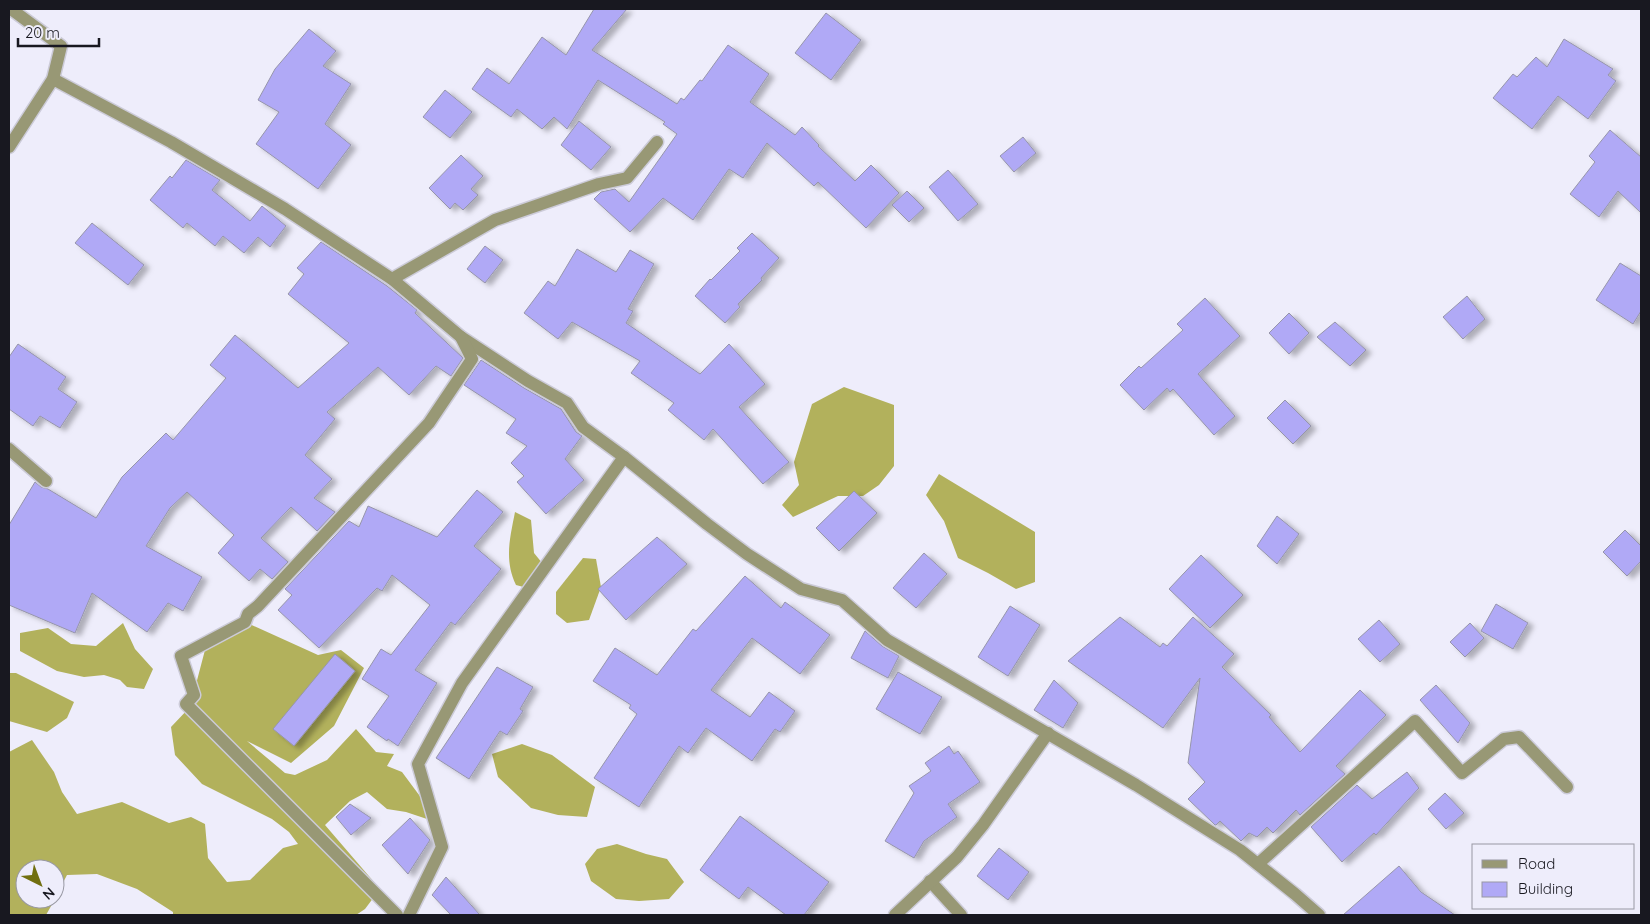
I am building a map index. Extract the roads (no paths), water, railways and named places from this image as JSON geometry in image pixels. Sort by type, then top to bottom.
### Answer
[{"type":"street","points":[[9,147],[52,79],[61,46],[18,11]]},
{"type":"street","points":[[52,79],[179,146],[285,210],[392,279],[461,337],[528,381],[567,403],[583,427],[747,554],[801,589],[842,600],[888,640],[1144,790],[1240,850],[1319,915]]},
{"type":"street","points":[[392,279],[495,220],[599,184],[627,178],[657,142]]},
{"type":"street","points":[[398,915],[186,704],[194,695],[181,656],[245,622],[248,614],[258,606],[429,423],[472,359],[461,337]]},
{"type":"street","points":[[9,450],[46,481]]},
{"type":"street","points":[[409,915],[442,847],[418,764],[462,683],[624,457]]},
{"type":"street","points":[[1258,864],[1415,720],[1462,773],[1504,739],[1519,737],[1567,787]]},
{"type":"street","points":[[895,915],[957,856],[983,825],[1048,733]]},
{"type":"street","points":[[930,881],[961,915]]}]
